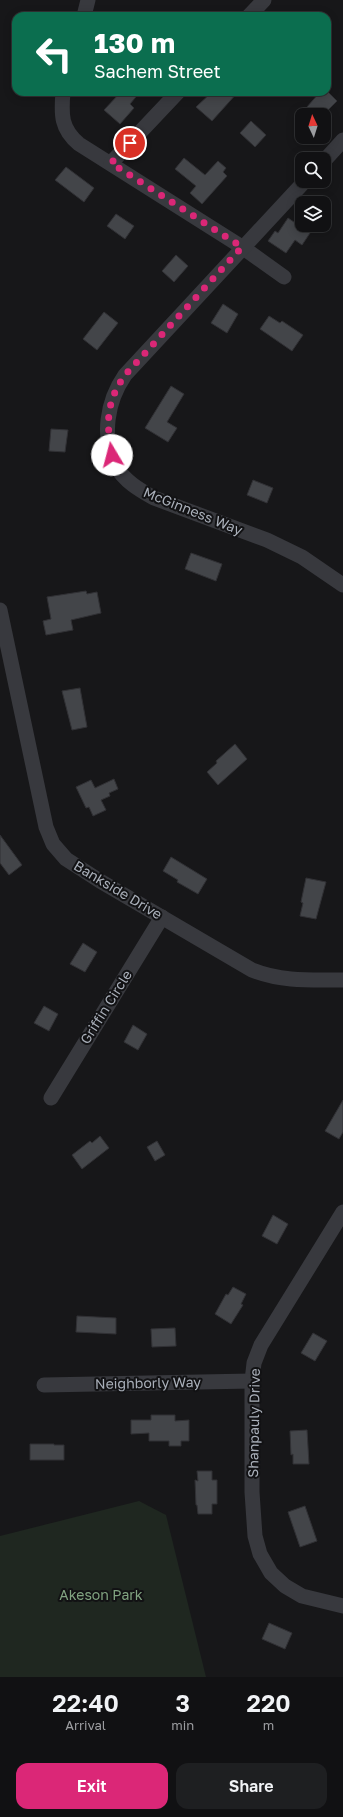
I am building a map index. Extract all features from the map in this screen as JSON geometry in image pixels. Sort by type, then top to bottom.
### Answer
[{"type":"street","points":[[85,12],[88,0]]},
{"type":"street","points":[[253,12],[264,0]]},
{"type":"street","points":[[63,96],[64,126],[70,136],[79,144],[242,247],[284,277]]},
{"type":"street","points":[[111,163],[174,96]]},
{"type":"street","points":[[331,153],[343,140]]},
{"type":"street","points":[[242,247],[298,188]]},
{"type":"street","name":"McGinness Way","points":[[242,247],[125,375],[117,386],[109,410],[109,434],[112,455],[116,467],[124,477],[148,495],[267,540],[302,557],[343,584]]},
{"type":"street","name":"Bankside Drive","points":[[0,610],[46,827],[53,844],[66,859],[100,881],[252,970],[269,977],[290,980],[343,980]]},
{"type":"street","name":"Griffin Circle","points":[[51,1098],[162,917]]},
{"type":"street","name":"Shanpauly Drive","points":[[343,1212],[261,1345],[254,1363],[252,1381],[252,1492],[255,1536],[260,1554],[271,1573],[285,1586],[302,1596],[343,1606]]},
{"type":"street","name":"Neighborly Way","points":[[44,1385],[252,1381]]},
{"type":"green space","name":"Akeson Park","points":[[139,1501],[166,1515],[206,1677],[0,1677],[0,1536]]},
{"type":"building","points":[[331,95],[337,101],[330,108],[306,108],[317,96]]},
{"type":"building","points":[[117,96],[137,96],[130,104],[134,108],[120,124],[104,110]]},
{"type":"building","points":[[208,96],[234,96],[212,121],[196,107]]},
{"type":"building","points":[[251,121],[266,135],[255,147],[240,133]]},
{"type":"building","points":[[184,158],[205,175],[218,161],[226,168],[223,172],[227,176],[202,204],[190,193],[196,186],[175,169]]},
{"type":"building","points":[[66,167],[94,188],[84,202],[55,180]]},
{"type":"building","points":[[116,214],[134,226],[125,239],[107,226]]},
{"type":"building","points":[[288,218],[295,223],[295,232],[310,233],[302,245],[295,240],[286,253],[268,241],[275,231],[278,233]]},
{"type":"building","points":[[176,255],[188,266],[174,282],[162,271]]},
{"type":"building","points":[[223,304],[238,314],[227,333],[211,323]]},
{"type":"building","points":[[104,312],[118,323],[97,350],[83,339]]},
{"type":"building","points":[[269,316],[280,323],[282,321],[303,335],[292,351],[260,329]]},
{"type":"building","points":[[171,386],[184,394],[167,422],[177,428],[168,442],[145,428]]},
{"type":"building","points":[[51,429],[68,430],[65,452],[49,451]]},
{"type":"building","points":[[253,480],[273,488],[267,503],[247,495]]},
{"type":"building","points":[[191,553],[222,564],[216,581],[185,569]]},
{"type":"building","points":[[86,591],[87,594],[97,592],[101,613],[71,620],[73,630],[46,635],[43,621],[51,619],[47,597]]},
{"type":"building","points":[[80,688],[87,727],[72,730],[62,691]]},
{"type":"building","points":[[235,744],[247,759],[218,785],[207,772],[217,763],[216,761]]},
{"type":"building","points":[[114,779],[118,789],[109,793],[110,796],[101,800],[106,810],[93,816],[89,807],[86,808],[76,787],[91,780],[95,788]]},
{"type":"building","points":[[0,835],[22,865],[9,875],[0,863]]},
{"type":"building","points":[[171,857],[207,879],[198,894],[177,882],[178,880],[163,871]]},
{"type":"building","points":[[306,878],[326,882],[316,919],[300,916]]},
{"type":"building","points":[[83,943],[97,952],[85,972],[70,964]]},
{"type":"building","points":[[44,1006],[58,1014],[49,1031],[34,1023]]},
{"type":"building","points":[[133,1025],[147,1034],[138,1050],[124,1042]]},
{"type":"building","points":[[343,1100],[343,1132],[339,1139],[325,1131]]},
{"type":"building","points":[[100,1136],[109,1148],[82,1169],[72,1155],[90,1141],[92,1143]]},
{"type":"building","points":[[157,1141],[165,1155],[155,1161],[147,1147]]},
{"type":"building","points":[[273,1215],[288,1224],[277,1244],[262,1236]]},
{"type":"building","points":[[233,1287],[246,1294],[241,1304],[243,1305],[231,1324],[215,1314],[226,1294],[228,1295]]},
{"type":"building","points":[[77,1316],[116,1318],[116,1334],[76,1332]]},
{"type":"building","points":[[175,1328],[176,1346],[152,1347],[151,1329]]},
{"type":"building","points":[[313,1333],[327,1341],[315,1361],[301,1353]]},
{"type":"building","points":[[151,1415],[175,1415],[175,1421],[189,1420],[189,1441],[181,1441],[181,1446],[169,1446],[169,1441],[149,1441],[149,1433],[131,1434],[131,1420],[151,1420]]},
{"type":"building","points":[[307,1430],[309,1464],[293,1464],[290,1431]]},
{"type":"building","points":[[30,1444],[64,1445],[64,1460],[30,1460]]},
{"type":"building","points":[[197,1471],[212,1471],[212,1480],[217,1480],[217,1504],[212,1504],[212,1514],[198,1514],[196,1505],[195,1480],[198,1481]]},
{"type":"building","points":[[305,1506],[317,1541],[300,1547],[288,1512]]},
{"type":"building","points":[[269,1623],[292,1633],[285,1649],[262,1639]]},
{"type":"route","points":[[112,455],[108,422],[109,410],[117,386],[125,375],[242,247],[111,163],[130,143]]}]
